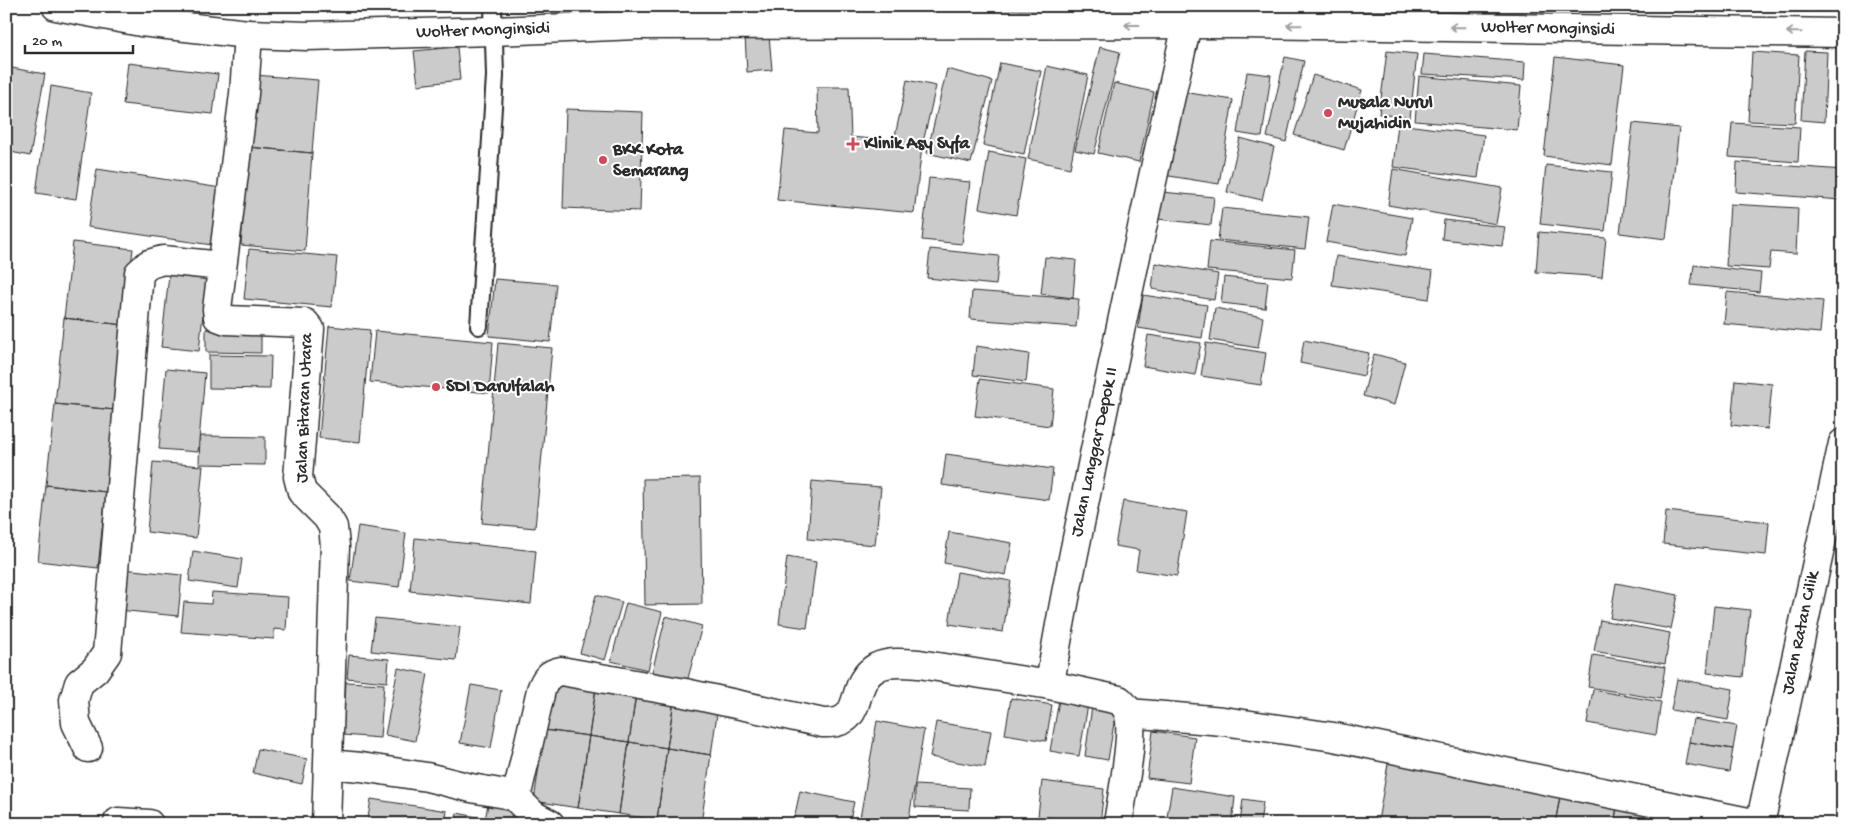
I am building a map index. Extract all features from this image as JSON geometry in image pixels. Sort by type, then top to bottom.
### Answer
[{"type":"street","name":"Wolter Monginsidi","points":[[56,6],[248,44],[308,36],[494,28],[636,25],[1187,25],[1240,24],[1372,16],[1843,33]]},
{"type":"street","name":"Jalan Langgar Depok II","points":[[1050,686],[1055,647],[1070,568],[1138,241],[1187,25]]},
{"type":"street","name":"Jalan Bitaran Utara","points":[[248,44],[244,94],[217,308],[218,317],[226,320],[305,323],[310,329],[298,477],[302,492],[327,517],[333,527],[335,546],[326,824]]},
{"type":"street","points":[[88,748],[76,723],[74,700],[79,683],[95,670],[107,653],[139,273],[149,264],[163,260],[222,266]]},
{"type":"street","name":"Jalan Ratan Cilik","points":[[1759,824],[1842,452]]},
{"type":"street","points":[[516,798],[540,690],[544,680],[552,673],[561,671],[676,691],[823,723],[833,723],[848,717],[852,712],[857,694],[863,682],[877,667],[901,663],[919,664],[1050,686],[1118,700],[1126,706],[1129,713],[1131,732],[1118,824]]},
{"type":"street","points":[[1129,713],[1222,722],[1334,737],[1759,824]]},
{"type":"street","points":[[328,764],[361,767],[506,794],[516,798],[533,815],[550,824]]},
{"type":"street","points":[[118,822],[149,824]]},
{"type":"lane","points":[[478,326],[496,76],[494,28]]},
{"type":"building","points":[[769,35],[772,70],[747,72],[745,36]]},
{"type":"building","points":[[457,47],[460,80],[418,85],[414,51]]},
{"type":"building","points":[[1100,47],[1120,52],[1094,154],[1075,150]]},
{"type":"building","points":[[1387,51],[1417,54],[1410,118],[1379,114]]},
{"type":"building","points":[[1805,51],[1827,52],[1824,122],[1801,120]]},
{"type":"building","points":[[1752,52],[1799,55],[1795,123],[1748,121]]},
{"type":"building","points":[[1424,54],[1525,62],[1524,80],[1422,74]]},
{"type":"building","points":[[1285,57],[1304,61],[1286,142],[1267,137]]},
{"type":"building","points":[[1555,57],[1624,65],[1612,165],[1544,156]]},
{"type":"building","points":[[128,63],[218,74],[213,114],[123,104]]},
{"type":"building","points":[[1000,63],[1041,71],[1024,154],[983,145]]},
{"type":"building","points":[[1047,66],[1088,75],[1070,168],[1028,159]]},
{"type":"building","points":[[6,67],[45,74],[30,156],[6,151]]},
{"type":"building","points":[[947,69],[992,81],[971,163],[927,153]]},
{"type":"building","points":[[1247,72],[1271,75],[1262,137],[1237,133]]},
{"type":"building","points":[[254,75],[318,80],[312,153],[248,147]]},
{"type":"building","name":"Musala Nurul Mujahidin","points":[[1313,75],[1362,90],[1344,150],[1294,135]]},
{"type":"building","points":[[1419,76],[1521,86],[1517,130],[1415,121]]},
{"type":"building","name":"Klinik Asy Syfa","points":[[907,80],[936,86],[922,147],[914,213],[777,200],[785,130],[818,133],[817,87],[849,87],[851,137],[894,141]]},
{"type":"building","points":[[1114,83],[1154,92],[1139,162],[1098,153]]},
{"type":"building","points":[[51,86],[91,93],[76,199],[36,193]]},
{"type":"building","points":[[1177,91],[1233,100],[1219,184],[1163,175]]},
{"type":"building","name":"BKK Kota Semarang","points":[[566,109],[643,112],[640,211],[563,208]]},
{"type":"building","points":[[1633,123],[1679,128],[1666,239],[1620,233]]},
{"type":"building","points":[[1732,123],[1800,127],[1798,162],[1729,157]]},
{"type":"building","points":[[1398,124],[1484,135],[1478,178],[1393,167]]},
{"type":"building","points":[[1240,138],[1274,147],[1262,200],[1227,192]]},
{"type":"building","points":[[248,147],[312,153],[305,251],[241,245]]},
{"type":"building","points":[[989,152],[1026,159],[1016,215],[979,208]]},
{"type":"building","points":[[1737,162],[1843,170],[1841,200],[1736,192]]},
{"type":"building","points":[[1546,165],[1612,172],[1605,231],[1540,224]]},
{"type":"building","points":[[97,169],[221,188],[212,245],[88,227]]},
{"type":"building","points":[[1393,169],[1502,188],[1496,224],[1388,205]]},
{"type":"building","points":[[929,178],[970,182],[962,244],[922,240]]},
{"type":"building","points":[[1162,192],[1214,197],[1211,225],[1158,219]]},
{"type":"building","points":[[1333,204],[1412,218],[1405,256],[1326,242]]},
{"type":"building","points":[[1730,204],[1798,208],[1796,254],[1771,252],[1769,269],[1726,266]]},
{"type":"building","points":[[1222,208],[1309,217],[1305,249],[1218,240]]},
{"type":"building","points":[[1444,220],[1505,227],[1502,246],[1442,239]]},
{"type":"building","points":[[1539,232],[1606,238],[1602,277],[1536,272]]},
{"type":"building","points":[[1210,241],[1295,250],[1292,278],[1207,270]]},
{"type":"building","points":[[73,242],[133,249],[124,325],[64,318]]},
{"type":"building","points":[[249,249],[337,257],[332,307],[244,299]]},
{"type":"building","points":[[930,249],[999,256],[996,285],[927,278]]},
{"type":"building","points":[[1336,256],[1433,271],[1429,299],[1332,285]]},
{"type":"building","points":[[1045,257],[1076,260],[1073,298],[1041,294]]},
{"type":"building","points":[[1155,263],[1218,274],[1214,300],[1152,289]]},
{"type":"building","points":[[1694,265],[1761,273],[1759,292],[1691,285]]},
{"type":"building","points":[[169,275],[207,279],[199,351],[161,347]]},
{"type":"building","points":[[1224,277],[1268,282],[1265,308],[1221,303]]},
{"type":"building","points":[[495,279],[556,284],[550,342],[489,336]]},
{"type":"building","points":[[972,291],[1079,299],[1076,327],[970,319]]},
{"type":"building","points":[[1727,292],[1823,301],[1820,333],[1724,324]]},
{"type":"building","points":[[1143,295],[1207,305],[1202,338],[1138,328]]},
{"type":"building","points":[[1215,308],[1263,317],[1258,348],[1210,340]]},
{"type":"building","points":[[64,318],[124,325],[115,410],[55,404]]},
{"type":"building","points":[[329,326],[370,330],[360,442],[319,438]]},
{"type":"building","points":[[206,329],[261,331],[261,353],[206,352]]},
{"type":"building","points":[[375,331],[493,342],[489,393],[370,382]]},
{"type":"building","points":[[1148,335],[1201,343],[1195,375],[1143,366]]},
{"type":"building","points":[[1304,340],[1369,353],[1364,376],[1300,363]]},
{"type":"building","points":[[498,343],[552,348],[535,528],[482,523]]},
{"type":"building","points":[[1206,343],[1266,353],[1261,385],[1201,376]]},
{"type":"building","points":[[976,346],[1029,354],[1026,382],[973,375]]},
{"type":"building","points":[[1374,354],[1405,362],[1394,405],[1363,396]]},
{"type":"building","points":[[209,355],[271,356],[270,389],[209,388]]},
{"type":"building","points":[[166,369],[205,373],[198,452],[159,449]]},
{"type":"building","points":[[980,379],[1054,389],[1050,426],[975,416]]},
{"type":"building","points":[[1735,380],[1772,384],[1768,429],[1731,425]]},
{"type":"building","points":[[55,404],[115,410],[106,492],[46,485]]},
{"type":"building","points":[[200,436],[265,437],[265,465],[199,464]]},
{"type":"building","points":[[946,454],[1053,469],[1049,500],[942,485]]},
{"type":"building","points":[[153,462],[203,466],[196,538],[147,532]]},
{"type":"building","points":[[700,478],[702,604],[645,605],[643,479]]},
{"type":"building","points":[[812,481],[881,487],[875,545],[808,539]]},
{"type":"building","points":[[46,485],[106,492],[98,568],[38,561]]},
{"type":"building","points":[[1123,501],[1187,512],[1177,576],[1136,570],[1139,550],[1115,546]]},
{"type":"building","points":[[1666,511],[1769,522],[1766,555],[1663,544]]},
{"type":"building","points":[[358,526],[406,533],[399,587],[350,581]]},
{"type":"building","points":[[949,532],[1012,543],[1006,575],[944,563]]},
{"type":"building","points":[[415,538],[536,551],[531,604],[410,591]]},
{"type":"building","points":[[1840,543],[1843,543],[1843,575],[1835,574]]},
{"type":"building","points":[[193,551],[242,559],[238,588],[189,581]]},
{"type":"building","points":[[787,557],[816,562],[807,628],[779,624]]},
{"type":"building","points":[[122,569],[182,575],[178,616],[118,610]]},
{"type":"building","points":[[957,572],[1011,581],[1003,632],[949,624]]},
{"type":"building","points":[[1616,583],[1678,595],[1671,629],[1610,618]]},
{"type":"building","points":[[212,592],[288,597],[286,630],[274,629],[274,639],[181,632],[184,602],[211,604]]},
{"type":"building","points":[[596,595],[622,602],[605,660],[580,653]]},
{"type":"building","points":[[626,603],[662,612],[648,670],[611,661]]},
{"type":"building","points":[[1714,606],[1750,610],[1743,677],[1707,673]]},
{"type":"building","points":[[666,616],[702,626],[687,682],[652,672]]},
{"type":"building","points":[[375,618],[460,627],[456,660],[371,651]]},
{"type":"building","points":[[1600,620],[1670,633],[1665,664],[1594,651]]},
{"type":"building","points":[[349,655],[389,659],[387,682],[347,678]]},
{"type":"building","points":[[1593,655],[1665,667],[1660,699],[1588,687]]},
{"type":"building","points":[[398,668],[428,674],[415,741],[385,735]]},
{"type":"building","points":[[1677,679],[1733,689],[1728,720],[1671,710]]},
{"type":"building","points":[[551,681],[596,688],[589,736],[544,730]]},
{"type":"building","points":[[346,682],[384,684],[380,738],[343,735]]},
{"type":"building","points":[[471,685],[501,690],[491,748],[460,743]]},
{"type":"building","points":[[596,688],[636,694],[629,742],[589,736]]},
{"type":"building","points":[[1593,690],[1661,702],[1656,735],[1587,723]]},
{"type":"building","points":[[636,694],[674,700],[667,748],[629,742]]},
{"type":"building","points":[[1011,698],[1052,705],[1046,741],[1005,734]]},
{"type":"building","points":[[674,700],[718,707],[711,755],[667,748]]},
{"type":"building","points":[[1059,700],[1088,705],[1079,756],[1050,751]]},
{"type":"building","points":[[1092,706],[1116,711],[1108,760],[1085,756]]},
{"type":"building","points":[[1693,719],[1737,726],[1733,749],[1689,742]]},
{"type":"building","points":[[877,721],[924,730],[908,824],[859,824]]},
{"type":"building","points":[[936,722],[991,731],[985,767],[930,757]]},
{"type":"building","points":[[544,730],[589,736],[578,808],[534,801]]},
{"type":"building","points":[[1153,731],[1195,737],[1189,783],[1147,778]]},
{"type":"building","points":[[589,736],[629,742],[619,814],[578,808]]},
{"type":"building","points":[[629,742],[667,748],[657,820],[619,814]]},
{"type":"building","points":[[1689,742],[1733,749],[1729,772],[1685,764]]},
{"type":"building","points":[[667,748],[711,755],[701,824],[684,824],[657,820]]},
{"type":"building","points":[[258,749],[307,759],[302,784],[253,773]]},
{"type":"building","points":[[1389,758],[1561,791],[1555,824],[1393,824],[1378,821]]},
{"type":"building","points":[[1042,781],[1104,789],[1100,824],[1038,816]]},
{"type":"building","points":[[915,785],[970,788],[969,810],[915,807]]},
{"type":"building","points":[[1172,787],[1235,797],[1232,824],[1213,824],[1167,817]]},
{"type":"building","points":[[800,791],[854,802],[849,824],[793,824]]},
{"type":"building","points":[[1561,791],[1618,802],[1614,824],[1555,824]]},
{"type":"building","points":[[490,795],[514,799],[510,824],[484,824]]},
{"type":"building","points":[[371,799],[447,811],[445,824],[367,824]]},
{"type":"building","points":[[1243,799],[1263,802],[1260,824],[1240,824]]},
{"type":"building","points":[[1618,802],[1685,814],[1683,824],[1614,824]]},
{"type":"building","points":[[457,813],[483,818],[482,824],[455,824]]},
{"type":"building","points":[[1174,820],[1200,824],[1173,824]]},
{"type":"place","name":"Musala Nurul Mujahidin","points":[[1328,113]]},
{"type":"place","name":"Klinik Asy Syfa","points":[[853,144]]},
{"type":"place","name":"BKK Kota Semarang","points":[[603,160]]},
{"type":"place","name":"SDI Darulfalah","points":[[436,387]]}]
